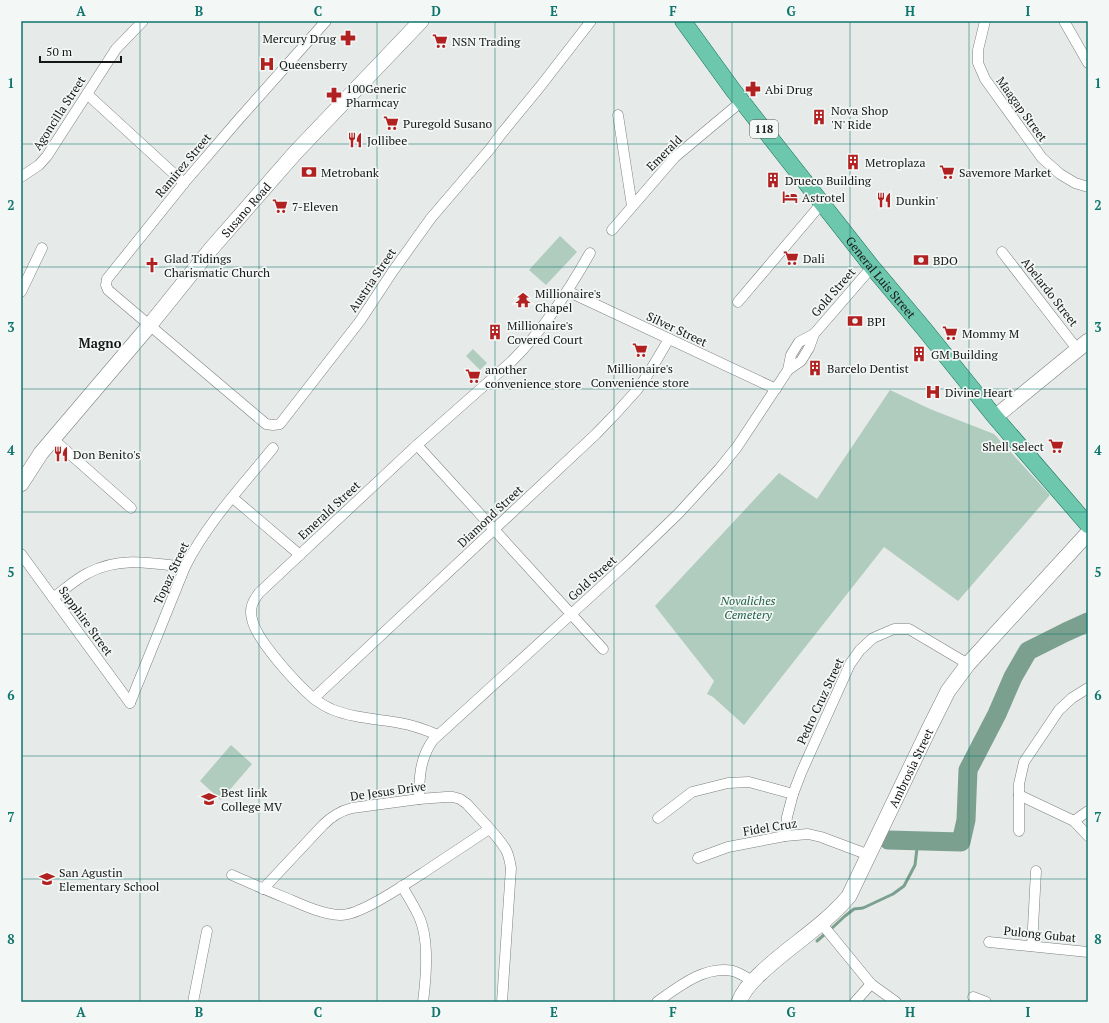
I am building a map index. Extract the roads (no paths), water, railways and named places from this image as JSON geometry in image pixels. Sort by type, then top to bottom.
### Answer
[{"type":"main road","name":"General Luis Street","points":[[683,21],[742,101],[872,268],[925,330],[995,417],[1088,526]]},
{"type":"street","name":"Agoncilla Street","points":[[21,177],[39,165],[47,156],[116,50],[143,21]]},
{"type":"street","name":"Ramirez Street","points":[[149,326],[108,290],[106,285],[107,279],[184,182],[326,21]]},
{"type":"street","name":"Susano Road","points":[[21,484],[41,453],[149,326],[211,249],[290,159],[422,21]]},
{"type":"street","name":"Austria Street","points":[[149,326],[266,424],[280,424],[360,321],[393,271],[431,218],[540,88],[591,21]]},
{"type":"street","name":"Maagap Street","points":[[985,21],[978,50],[978,63],[985,79],[1042,158],[1060,174],[1074,183],[1088,187]]},
{"type":"street","points":[[1064,21],[1088,63]]},
{"type":"street","points":[[87,94],[184,182]]},
{"type":"street","name":"Emerald","points":[[612,230],[675,157],[742,101]]},
{"type":"street","points":[[618,115],[632,206]]},
{"type":"street","points":[[738,302],[822,203]]},
{"type":"street","points":[[21,292],[42,248]]},
{"type":"street","name":"Abelardo Street","points":[[1002,252],[1083,345]]},
{"type":"street","name":"Emerald Street","points":[[438,735],[415,726],[342,713],[314,698],[289,673],[256,630],[251,615],[253,601],[259,593],[416,445],[527,346],[567,291],[590,253]]},
{"type":"street","name":"Gold Street","points":[[419,799],[422,762],[428,748],[438,735],[661,532],[702,489],[737,447],[776,389],[788,370],[791,355],[799,342],[814,334],[872,268]]},
{"type":"street","name":"Silver Street","points":[[567,291],[776,389]]},
{"type":"street","name":"Diamond Street","points":[[314,698],[617,413],[649,372],[669,339]]},
{"type":"street","points":[[995,417],[1083,345]]},
{"type":"street","points":[[53,439],[131,508]]},
{"type":"street","points":[[416,445],[603,649]]},
{"type":"street","name":"Topaz Street","points":[[130,703],[185,567],[201,539],[273,448]]},
{"type":"street","points":[[232,498],[300,554]]},
{"type":"street","name":"Ambrosia Street","points":[[738,1002],[752,981],[772,962],[824,926],[849,896],[948,691],[968,664],[1088,533]]},
{"type":"street","name":"Sapphire Street","points":[[21,554],[130,703]]},
{"type":"street","points":[[53,598],[89,572],[106,566],[125,562],[142,562],[185,567]]},
{"type":"street","name":"Pedro Cruz Street","points":[[785,836],[787,817],[793,794],[801,773],[850,664],[860,650],[873,638],[894,629],[909,629],[968,664]]},
{"type":"street","points":[[1019,831],[1019,784],[1024,762],[1059,710],[1072,698],[1088,688]]},
{"type":"street","points":[[658,818],[692,792],[728,783],[749,782],[793,794]]},
{"type":"street","points":[[1019,795],[1074,821],[1088,836]]},
{"type":"street","name":"De Jesus Drive","points":[[263,889],[332,816],[352,808],[419,799],[446,797],[460,799],[489,829],[507,852],[510,859],[511,868],[502,1002]]},
{"type":"street","points":[[1074,821],[1088,811]]},
{"type":"street","points":[[232,875],[314,909],[326,913],[342,915],[356,911],[377,901],[489,829]]},
{"type":"street","name":"Fidel Cruz","points":[[698,858],[728,847],[785,836],[808,834],[821,837],[869,855]]},
{"type":"street","points":[[1032,946],[1036,871]]},
{"type":"street","points":[[402,886],[413,903],[421,920],[425,939],[426,980],[424,1002]]},
{"type":"street","points":[[824,926],[871,984],[896,1002]]},
{"type":"street","points":[[193,1002],[208,931]]},
{"type":"street","name":"Pulong Gubat","points":[[989,942],[1088,952]]},
{"type":"street","points":[[657,1002],[681,985],[710,971],[734,971],[752,981]]},
{"type":"street","points":[[855,1002],[871,984]]},
{"type":"street","points":[[973,997],[986,1002]]},
{"type":"waterway","points":[[888,840],[961,842],[966,820],[968,770],[997,714],[1013,677],[1028,651],[1088,622]]},
{"type":"waterway","points":[[831,929],[854,909],[863,908],[893,894],[904,886],[915,865],[918,840]]},
{"type":"waterway","points":[[817,941],[825,934]]},
{"type":"place","name":"Mercury Drug","points":[[348,38]]},
{"type":"place","name":"NSN Trading","points":[[440,41]]},
{"type":"place","name":"Queensberry","points":[[267,64]]},
{"type":"place","name":"Abi Drug","points":[[753,89]]},
{"type":"place","name":"100Generic Pharmcay","points":[[334,95]]},
{"type":"place","name":"Nova Shop 'N' Ride","points":[[819,117]]},
{"type":"place","name":"Puregold Susano","points":[[391,123]]},
{"type":"place","name":"Jollibee","points":[[355,140]]},
{"type":"place","name":"Metroplaza","points":[[853,162]]},
{"type":"place","name":"Metrobank","points":[[309,172]]},
{"type":"place","name":"Savemore Market","points":[[947,172]]},
{"type":"place","name":"Drueco Building","points":[[773,180]]},
{"type":"place","name":"Astrotel","points":[[790,197]]},
{"type":"place","name":"Dunkin'","points":[[884,200]]},
{"type":"place","name":"7-Eleven","points":[[280,206]]},
{"type":"place","name":"Dali","points":[[791,258]]},
{"type":"place","name":"BDO","points":[[921,260]]},
{"type":"place","name":"Glad Tidings Charismatic Church","points":[[152,265]]},
{"type":"place","name":"Millionaire's Chapel","points":[[523,300]]},
{"type":"place","name":"BPI","points":[[855,321]]},
{"type":"place","name":"Millionaire's Covered Court","points":[[495,332]]},
{"type":"place","name":"Mommy M","points":[[950,333]]},
{"type":"place","name":"Millionaire's Convenience store","points":[[640,350]]},
{"type":"place","name":"GM Building","points":[[919,354]]},
{"type":"place","name":"Barcelo Dentist","points":[[815,368]]},
{"type":"place","name":"another convenience store","points":[[473,376]]},
{"type":"place","name":"Divine Heart","points":[[933,392]]},
{"type":"place","name":"Shell Select","points":[[1056,446]]},
{"type":"place","name":"Don Benito's","points":[[61,454]]},
{"type":"place","name":"Best link College MV","points":[[209,799]]},
{"type":"place","name":"San Agustin Elementary School","points":[[47,879]]},
{"type":"district","name":"Magno","points":[[100,343]]},
{"type":"park label","name":"Novaliches Cemetery","points":[[748,607]]}]
